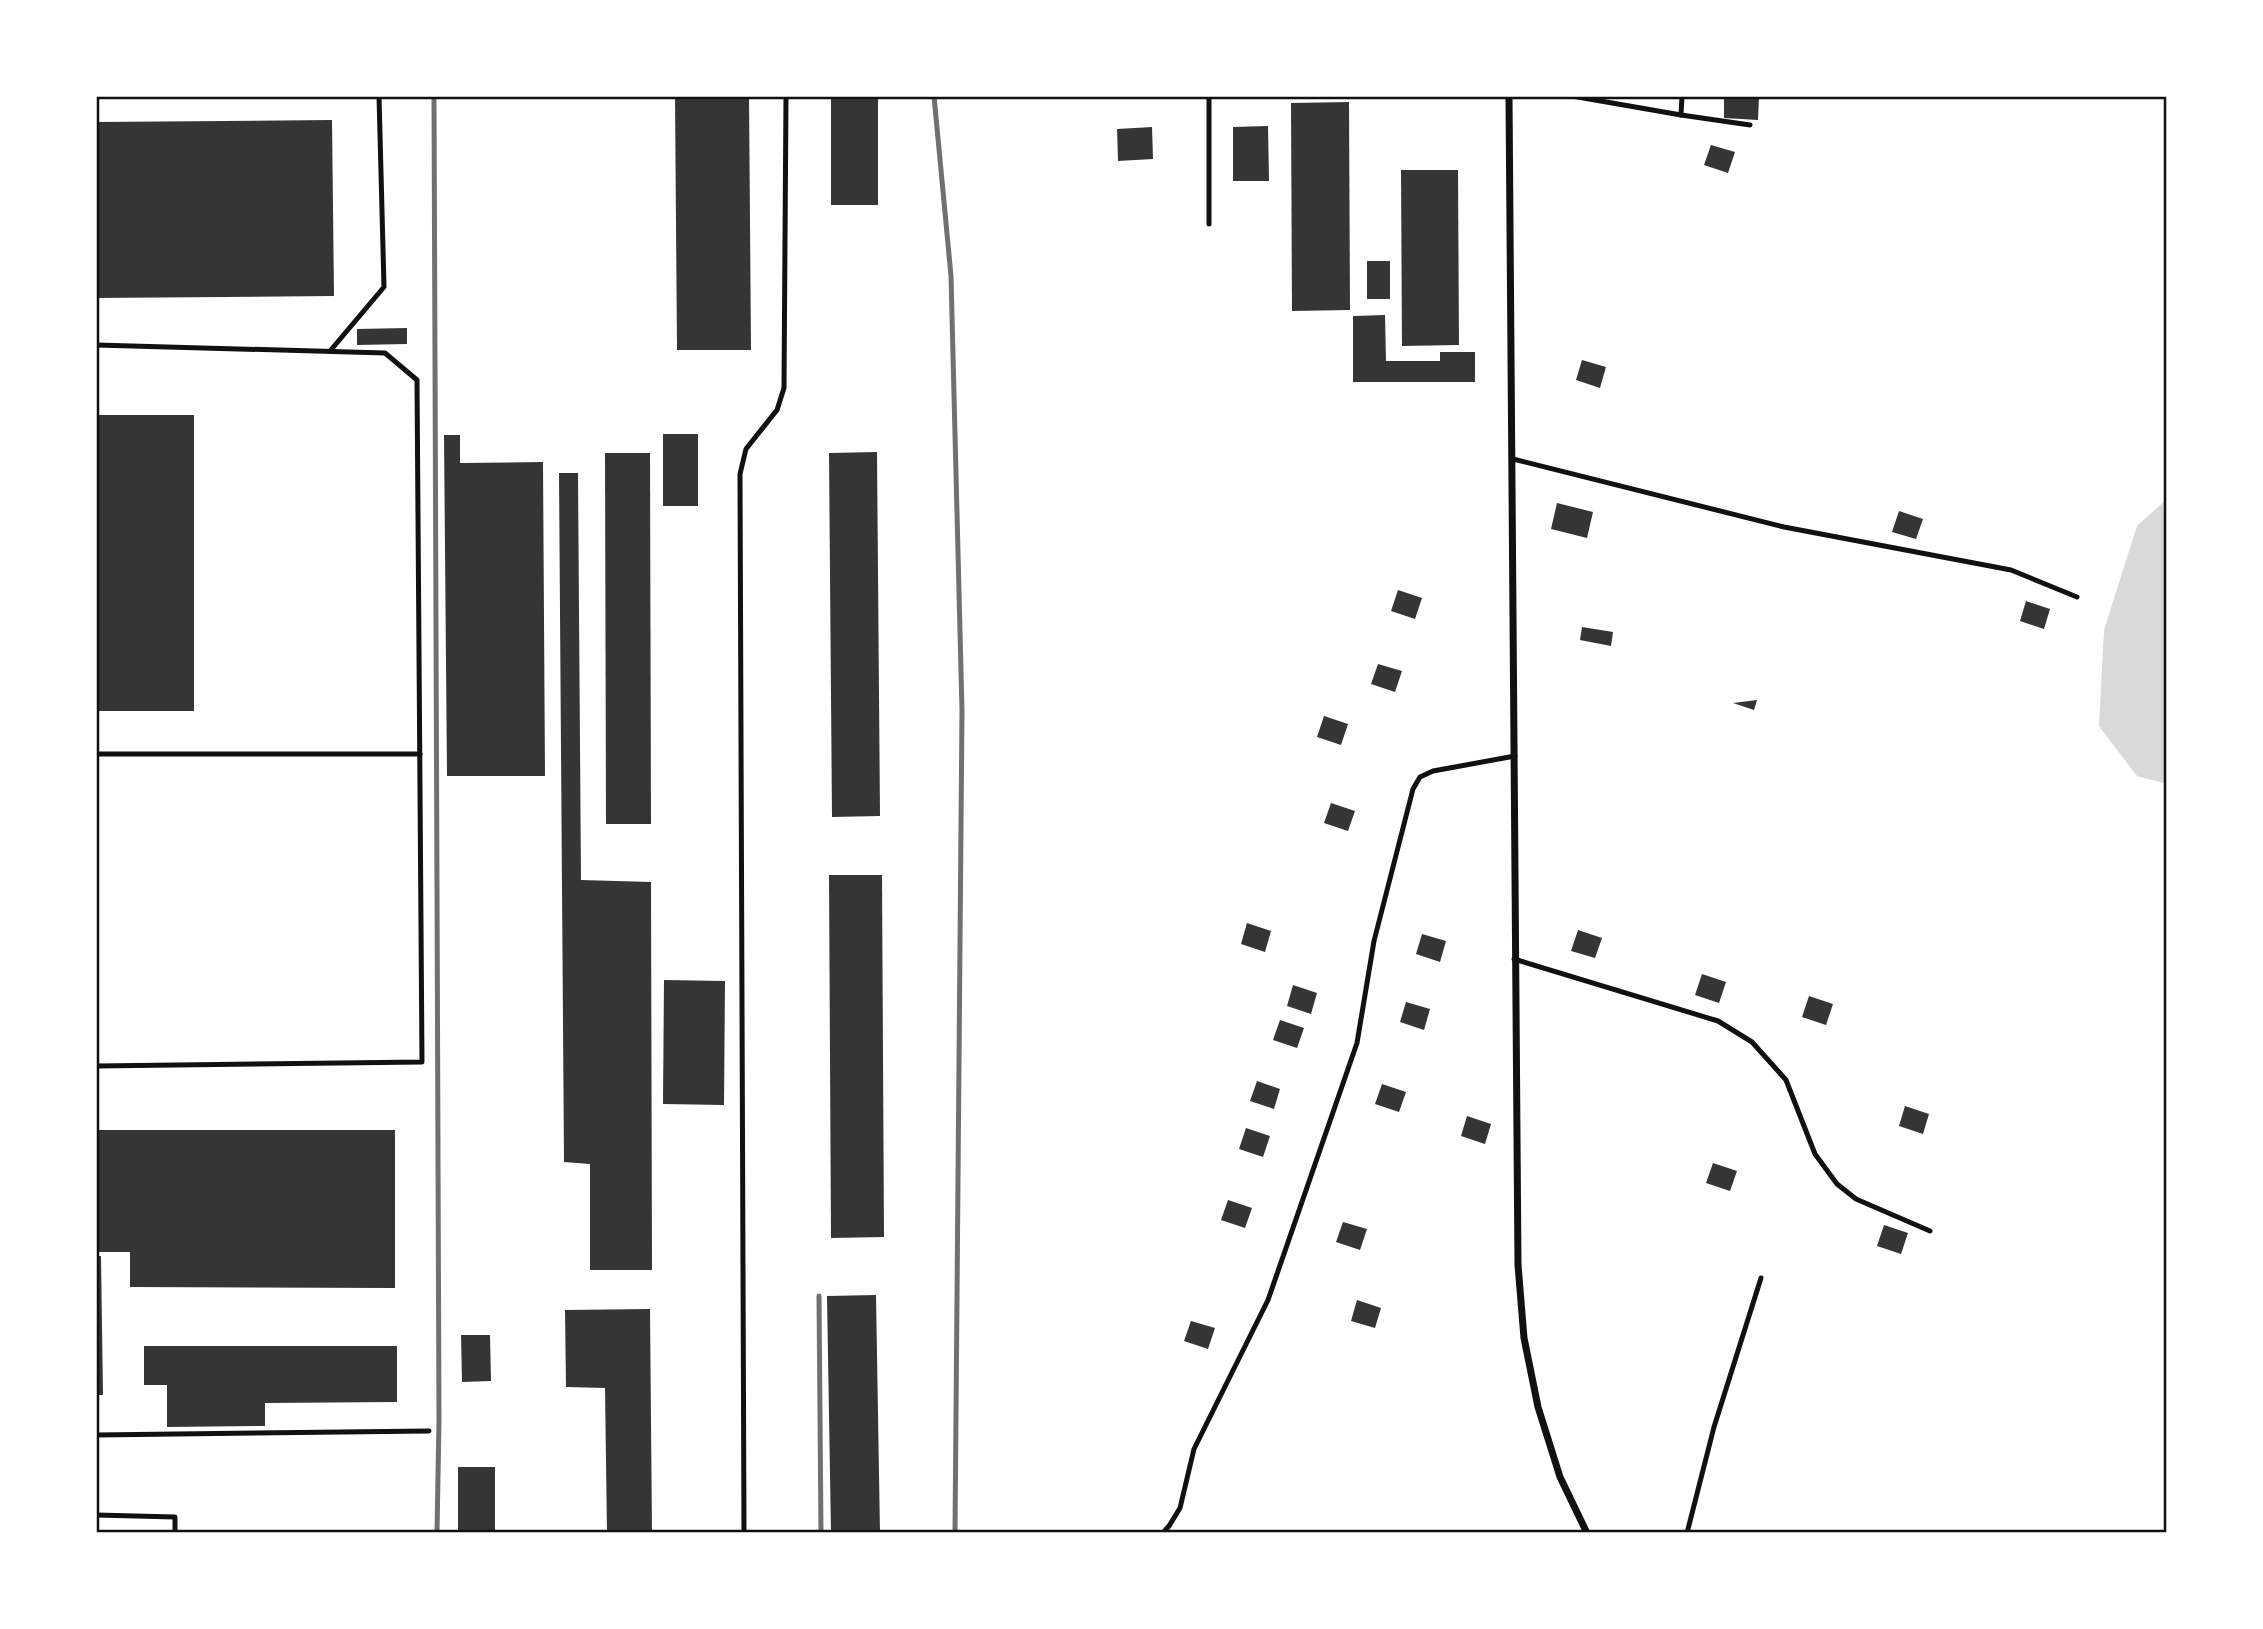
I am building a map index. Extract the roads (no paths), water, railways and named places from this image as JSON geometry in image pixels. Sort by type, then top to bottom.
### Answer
[{"type":"street","points":[[1509,96],[1518,1265],[1524,1338],[1538,1407],[1560,1477],[1587,1533]]},
{"type":"lane","points":[[330,351],[384,287],[379,96]]},
{"type":"lane","points":[[744,1533],[740,474],[746,449],[777,410],[784,388],[786,96]]},
{"type":"lane","points":[[1209,96],[1209,224]]},
{"type":"lane","points":[[1572,96],[1750,125]]},
{"type":"lane","points":[[1681,115],[1682,96]]},
{"type":"lane","points":[[96,345],[385,353],[417,380],[422,1062],[96,1066]]},
{"type":"lane","points":[[1513,459],[1784,527],[2011,570],[2077,597]]},
{"type":"lane","points":[[96,754],[420,754]]},
{"type":"lane","points":[[1163,1533],[1180,1508],[1194,1449],[1268,1300],[1357,1043],[1374,942],[1413,789],[1420,777],[1433,771],[1515,755]]},
{"type":"lane","points":[[1514,959],[1718,1021],[1752,1042],[1786,1080],[1815,1154],[1837,1184],[1856,1199],[1930,1231]]},
{"type":"lane","points":[[1687,1533],[1714,1427],[1761,1278]]},
{"type":"lane","points":[[96,1435],[429,1431]]},
{"type":"lane","points":[[96,1515],[175,1517],[175,1533]]},
{"type":"railway","points":[[434,96],[439,1420],[437,1533]]},
{"type":"railway","points":[[934,96],[951,276],[962,710],[955,1533]]},
{"type":"railway","points":[[819,1296],[821,1533]]}]
